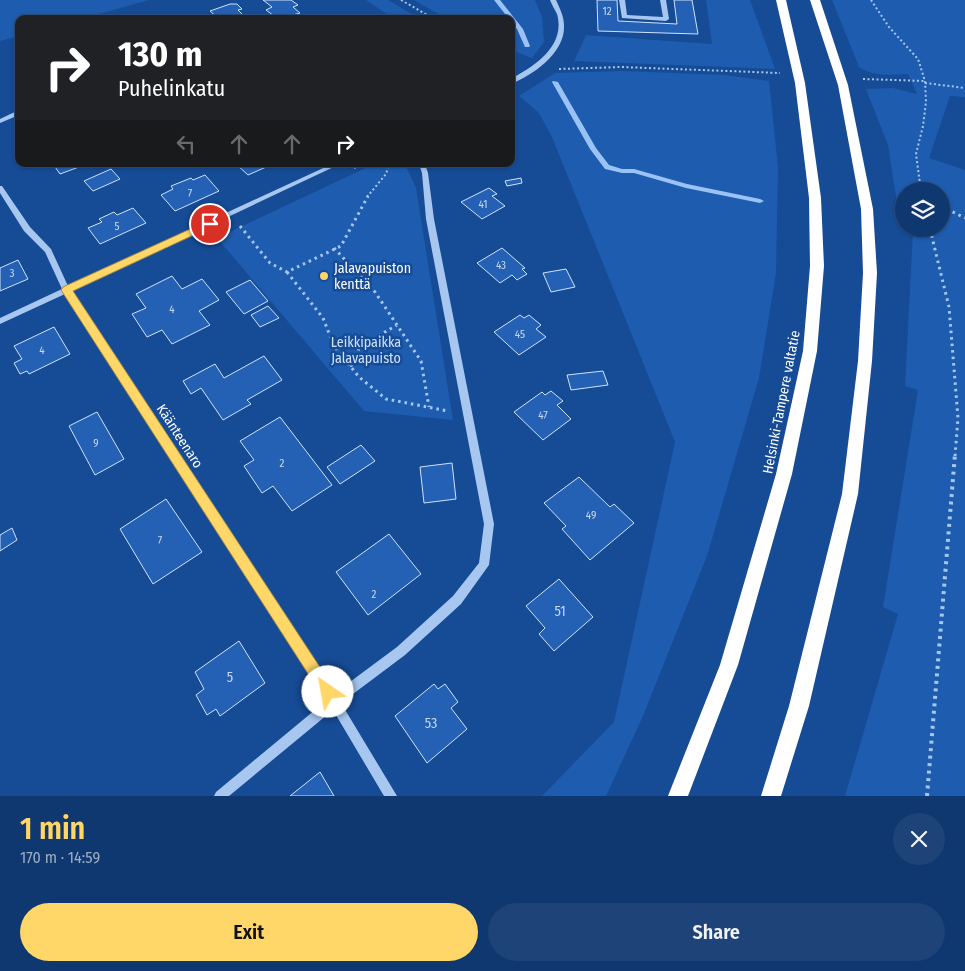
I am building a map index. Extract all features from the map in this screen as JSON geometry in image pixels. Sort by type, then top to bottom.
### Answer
[{"type":"highway","name":"Helsinki-Tampere valtatie","points":[[678,796],[729,665],[784,474],[810,351],[817,266],[815,198],[800,83],[781,0]]},
{"type":"highway","points":[[772,796],[799,706],[850,494],[866,352],[870,273],[867,209],[844,85],[816,0]]},
{"type":"street","points":[[515,80],[537,67],[556,46],[562,20],[553,0]]},
{"type":"street","points":[[558,9],[562,0]]},
{"type":"street","points":[[622,0],[624,17],[666,19],[663,0]]},
{"type":"street","points":[[0,122],[15,114]]},
{"type":"street","points":[[0,321],[331,167]]},
{"type":"street","points":[[220,796],[334,701],[401,651],[456,600],[484,565],[489,524],[430,219],[423,167]]},
{"type":"street","name":"Käänteenaro","points":[[0,188],[27,229],[48,251],[66,290],[334,701],[391,796]]},
{"type":"path","points":[[401,0],[427,15]]},
{"type":"path","points":[[871,0],[889,26],[918,59],[925,82],[926,102],[923,126],[916,154],[920,182]]},
{"type":"path","points":[[550,69],[621,68],[781,73]]},
{"type":"path","points":[[863,79],[925,82],[965,88]]},
{"type":"path","points":[[287,272],[341,246],[366,198],[386,174],[387,167]]},
{"type":"path","points":[[950,210],[965,218]]},
{"type":"path","points":[[241,227],[270,263],[287,272],[323,318],[334,346],[358,377],[386,399],[468,415]]},
{"type":"path","points":[[927,796],[958,418],[948,307],[932,237]]},
{"type":"path","points":[[334,248],[375,292],[421,361],[429,407]]},
{"type":"path","points":[[350,366],[356,364],[359,347],[397,324]]},
{"type":"green space","points":[[0,0],[149,0],[95,15],[15,15],[15,37],[0,41]]},
{"type":"green space","points":[[366,0],[388,0],[413,15],[388,15]]},
{"type":"green space","points":[[414,0],[535,0],[542,17],[544,42],[532,58],[515,52],[515,15],[440,15]]},
{"type":"green space","points":[[706,0],[750,0],[775,69],[574,61],[586,35],[712,44]]},
{"type":"green space","points":[[832,0],[965,0],[965,97],[950,96],[929,158],[965,170],[965,796],[845,796],[898,614],[883,607],[918,390],[905,386],[913,237],[950,237],[950,182],[895,182],[895,190],[888,145],[866,89],[893,88],[917,94],[908,74],[876,74],[859,67]]},
{"type":"green space","points":[[623,71],[725,75],[769,81],[778,167],[776,273],[759,378],[707,556],[643,716],[606,796],[542,796],[614,722],[675,442],[552,137],[539,113],[519,96],[555,73]]},
{"type":"green space","name":"Leikkipaikka Jalavapuisto","points":[[368,167],[406,167],[416,188],[453,420],[364,411],[217,238]]},
{"type":"building","points":[[263,0],[291,0],[298,5],[293,7],[300,13],[273,15],[266,10],[272,7]]},
{"type":"building","points":[[597,0],[617,0],[618,21],[677,24],[674,0],[692,0],[698,34],[598,31]]},
{"type":"building","points":[[230,4],[237,4],[242,9],[238,10],[242,14],[214,15],[210,11]]},
{"type":"building","points":[[55,167],[79,167],[60,174]]},
{"type":"building","points":[[239,167],[266,167],[248,175]]},
{"type":"building","points":[[111,169],[120,179],[93,191],[84,181]]},
{"type":"building","points":[[205,175],[219,191],[175,211],[161,195],[173,189],[171,186]]},
{"type":"building","points":[[521,178],[522,183],[507,186],[505,181]]},
{"type":"building","points":[[489,188],[497,194],[492,196],[505,206],[482,219],[461,202]]},
{"type":"building","points":[[133,208],[146,223],[100,244],[88,228],[102,222],[99,219],[114,212],[117,215]]},
{"type":"building","points":[[502,248],[525,268],[522,269],[527,274],[517,280],[512,275],[500,283],[477,263]]},
{"type":"building","points":[[18,260],[28,279],[0,291],[0,268]]},
{"type":"building","points":[[566,269],[575,287],[551,292],[543,273]]},
{"type":"building","points":[[172,276],[182,289],[202,279],[219,300],[199,311],[210,325],[172,344],[162,330],[147,337],[132,314],[146,308],[136,294]]},
{"type":"building","points":[[250,280],[268,301],[244,314],[226,292]]},
{"type":"building","points":[[268,306],[279,318],[260,327],[251,315]]},
{"type":"building","points":[[520,315],[524,318],[529,315],[541,325],[536,329],[546,337],[519,355],[494,332]]},
{"type":"building","points":[[54,327],[70,354],[29,374],[27,371],[20,374],[14,363],[22,359],[14,346]]},
{"type":"building","points":[[264,356],[282,380],[247,400],[251,404],[223,420],[201,388],[191,394],[183,381],[215,364],[224,378]]},
{"type":"building","points":[[603,371],[608,385],[571,390],[567,375]]},
{"type":"building","points":[[551,391],[563,401],[557,405],[571,419],[543,440],[514,412],[542,392],[545,395]]},
{"type":"building","points":[[97,412],[124,459],[95,475],[69,426]]},
{"type":"building","points":[[280,417],[332,485],[292,511],[273,486],[262,493],[244,466],[254,460],[240,441]]},
{"type":"building","points":[[361,445],[375,461],[340,484],[327,467]]},
{"type":"building","points":[[452,463],[456,499],[424,503],[420,467]]},
{"type":"building","points":[[579,477],[610,507],[614,504],[634,523],[590,560],[562,529],[566,526],[544,503]]},
{"type":"building","points":[[166,499],[202,552],[153,584],[120,529]]},
{"type":"building","points":[[12,528],[17,540],[0,551],[0,535]]},
{"type":"building","points":[[389,534],[421,574],[368,615],[336,572]]},
{"type":"building","points":[[559,579],[593,617],[554,651],[539,634],[545,628],[526,606]]},
{"type":"building","points":[[239,641],[265,683],[220,716],[216,709],[207,715],[196,695],[204,689],[195,672]]},
{"type":"building","points":[[434,684],[438,689],[445,684],[458,702],[451,708],[467,729],[427,763],[395,716]]},
{"type":"building","points":[[320,772],[334,796],[290,796]]},
{"type":"waterway","points":[[497,0],[509,15]]},
{"type":"waterway","points":[[515,23],[520,29],[527,46]]},
{"type":"waterway","points":[[555,82],[593,149],[607,167],[622,171],[634,171],[686,186],[760,201]]},
{"type":"place","name":"Jalavapuiston kenttä","points":[[324,276]]},
{"type":"route","points":[[210,224],[66,290],[328,692]]}]
